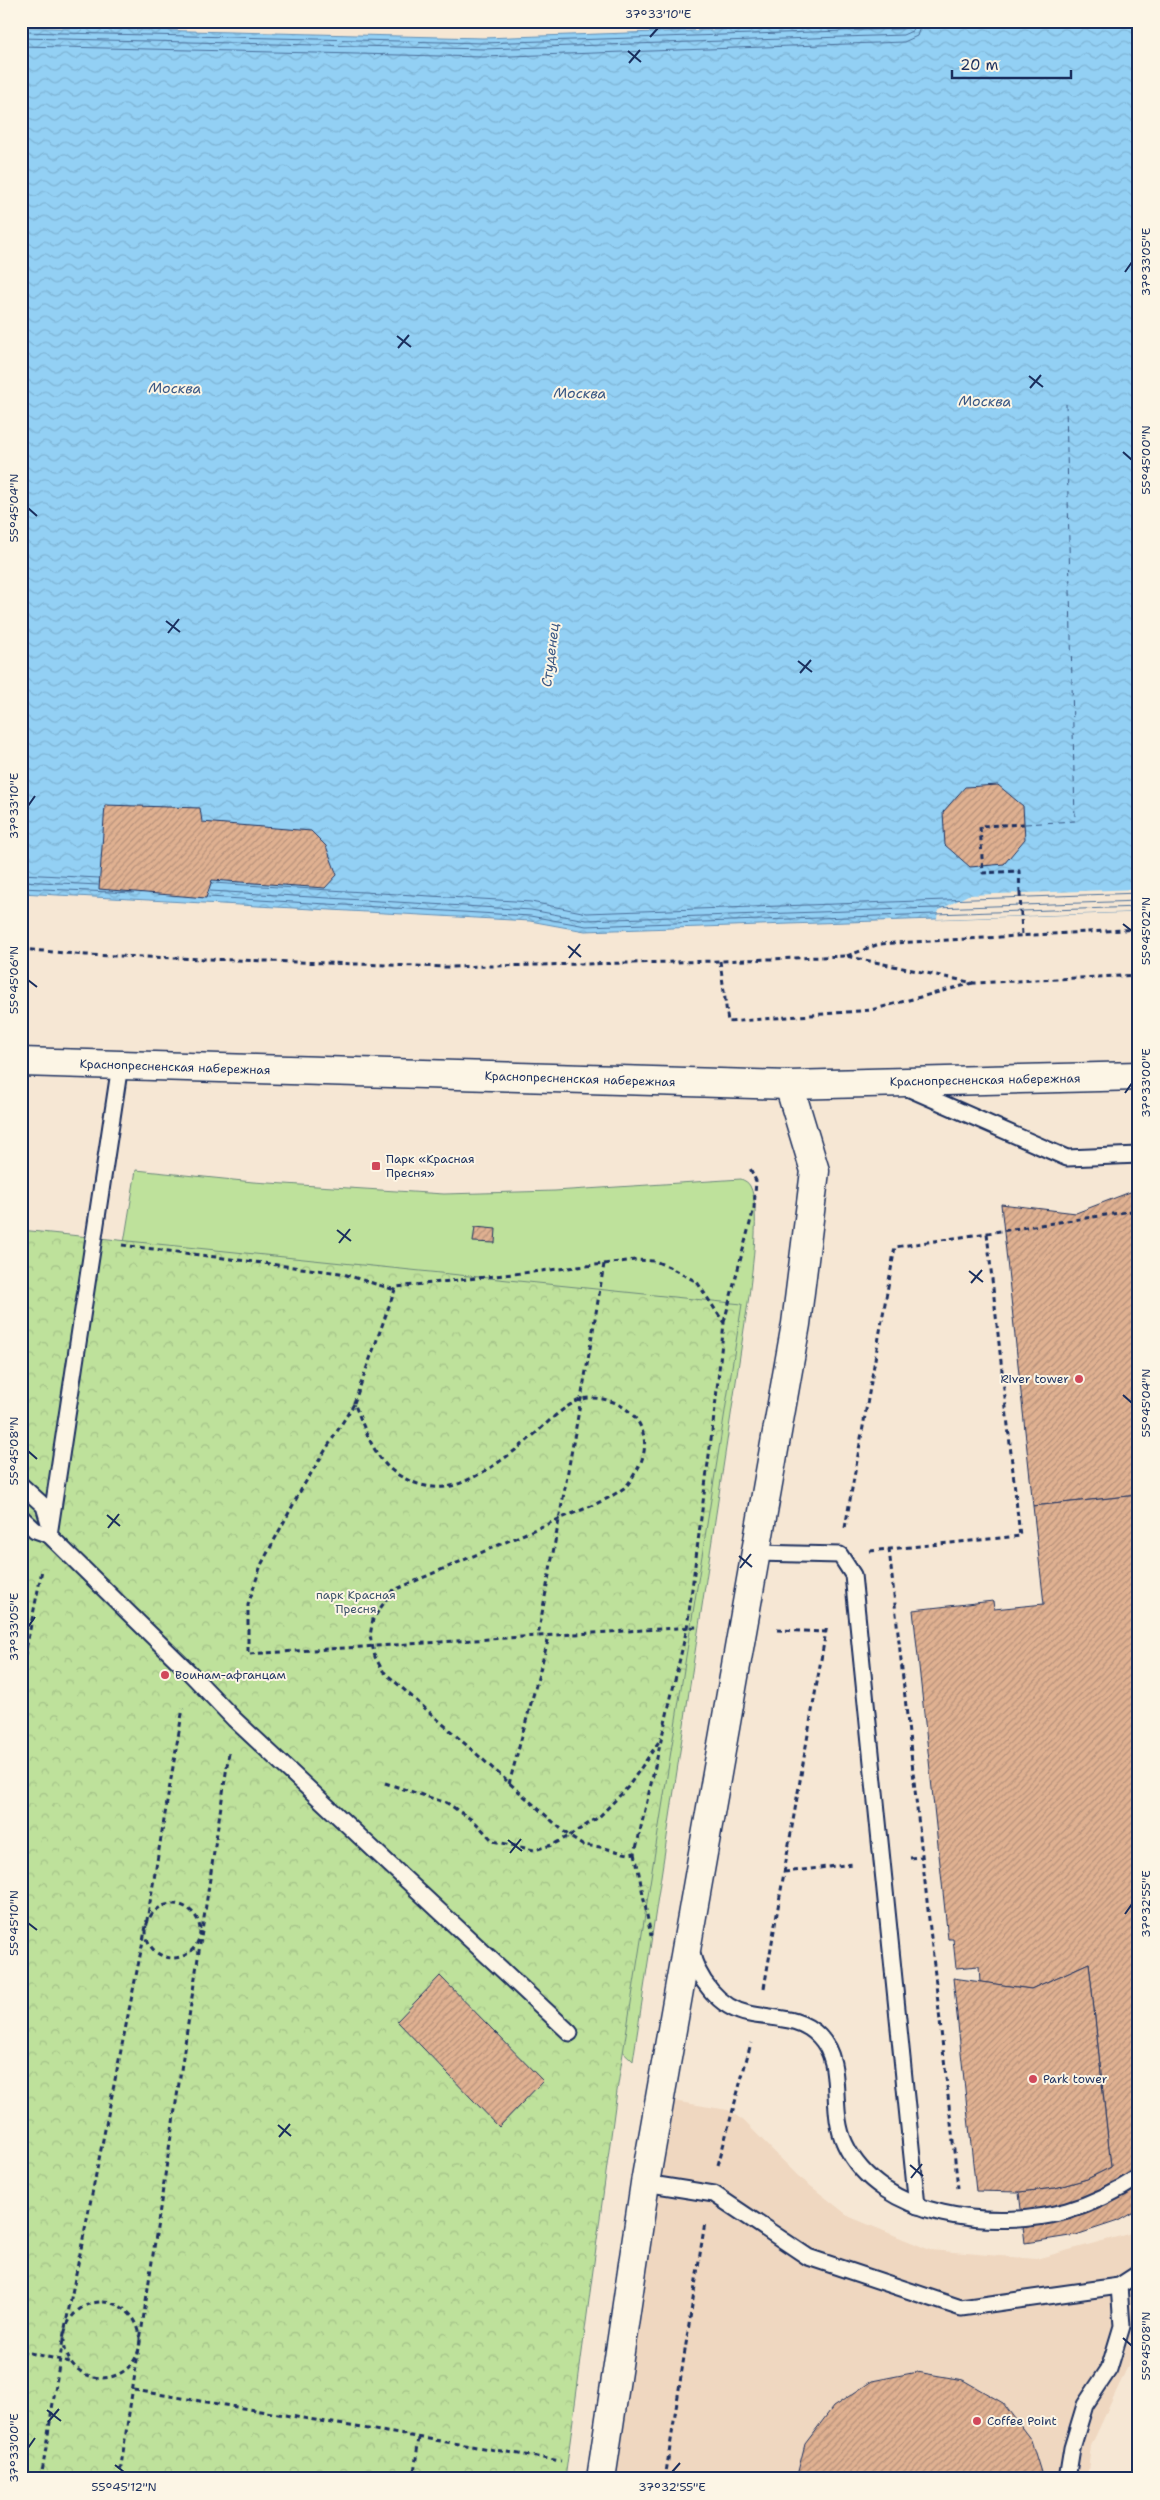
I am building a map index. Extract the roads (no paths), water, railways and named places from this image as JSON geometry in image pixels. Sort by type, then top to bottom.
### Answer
[{"type":"street","name":"Краснопресненская набережная","points":[[21,1062],[789,1085],[1139,1076]]},
{"type":"street","points":[[600,2479],[646,2183],[754,1553],[796,1324],[815,1171],[789,1085]]},
{"type":"lane","points":[[49,1535],[120,1065]]},
{"type":"lane","points":[[894,1083],[1067,1158],[1139,1155]]},
{"type":"lane","points":[[21,1485],[44,1506],[48,1518],[49,1535]]},
{"type":"lane","points":[[21,1517],[35,1530],[49,1535],[189,1672],[234,1719],[570,2034]]},
{"type":"lane","points":[[754,1553],[840,1555],[853,1576],[917,2206]]},
{"type":"lane","points":[[689,1933],[693,1960],[704,1983],[720,2000],[748,2014],[778,2017],[800,2023],[819,2036],[832,2057],[835,2073],[836,2112],[839,2130],[846,2146],[859,2165],[874,2181],[903,2200],[917,2206],[961,2215],[1013,2218],[1065,2211],[1092,2203],[1117,2191],[1139,2177]]},
{"type":"lane","points":[[646,2183],[710,2194],[808,2256],[961,2308],[1119,2286],[1139,2273]]},
{"type":"lane","points":[[1067,2479],[1072,2448],[1085,2405],[1109,2369],[1122,2326],[1119,2286]]},
{"type":"water","points":[[977,21],[1139,21],[1139,912],[585,931],[530,921],[21,893],[21,27],[483,38]]},
{"type":"place","name":"Парк «Красная Пресня»","points":[[376,1166]]},
{"type":"place","name":"River tower","points":[[1079,1379]]},
{"type":"place","name":"Воинам-афганцам","points":[[165,1675]]},
{"type":"place","name":"Park tower","points":[[1033,2079]]},
{"type":"place","name":"Coffee Point","points":[[977,2421]]},
{"type":"water label","name":"Москва","points":[[175,388]]},
{"type":"water label","name":"Москва","points":[[580,393]]},
{"type":"water label","name":"Москва","points":[[985,401]]},
{"type":"water label","name":"Студенец","points":[[550,655]]},
{"type":"park label","name":"парк Красная Пресня","points":[[356,1602]]}]
